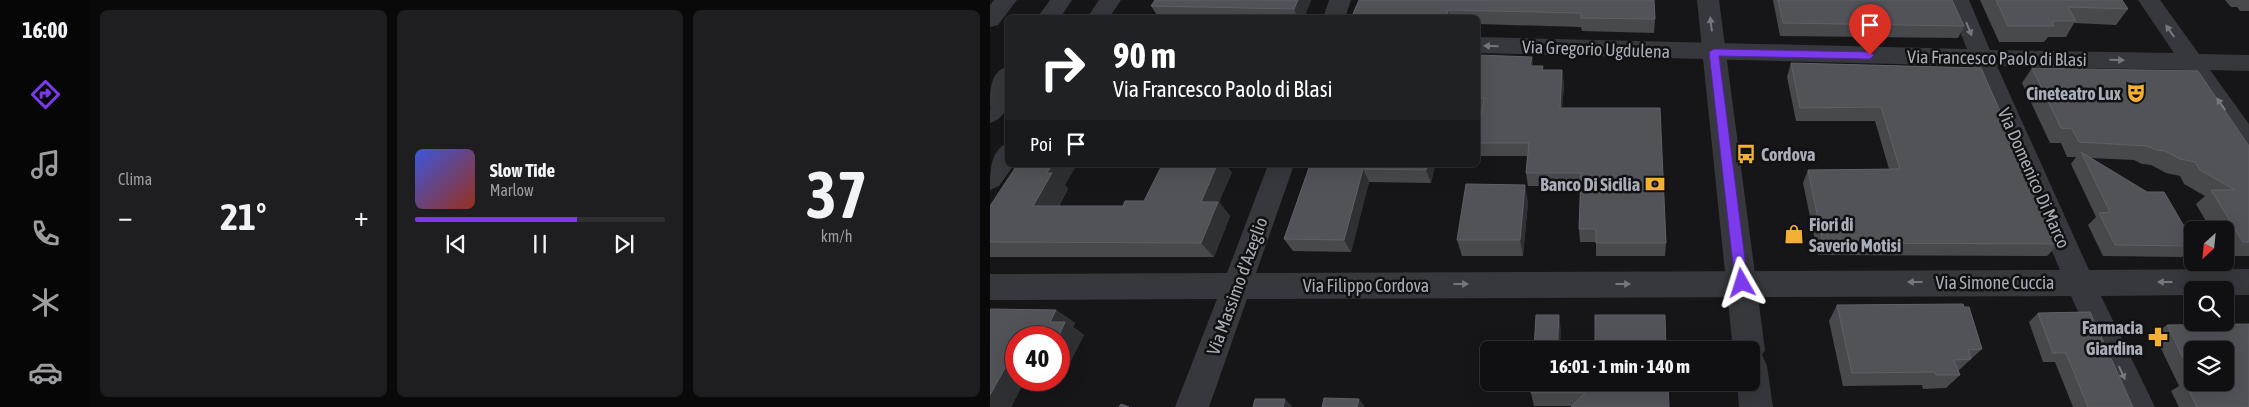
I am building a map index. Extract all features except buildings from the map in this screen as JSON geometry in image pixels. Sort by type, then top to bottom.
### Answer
[{"type":"street","points":[[990,20],[1006,0]]},
{"type":"street","points":[[1050,15],[1061,0]]},
{"type":"street","points":[[1062,15],[1072,0]]},
{"type":"street","points":[[1100,15],[1110,0]]},
{"type":"street","points":[[1335,15],[1340,0]]},
{"type":"street","points":[[1708,0],[1748,341]]},
{"type":"street","name":"Via Domenico Di Marco","points":[[1958,0],[2079,281],[2138,407]]},
{"type":"street","points":[[2147,2],[2192,62],[2249,144]]},
{"type":"street","name":"Via Gregorio Ugdulena","points":[[1480,46],[1714,52]]},
{"type":"street","name":"Via Francesco Paolo di Blasi","points":[[1714,52],[2249,63]]},
{"type":"street","points":[[990,98],[1005,78]]},
{"type":"street","points":[[990,114],[1005,94]]},
{"type":"street","points":[[990,178],[1005,157]]},
{"type":"street","name":"Via Massimo d'Azeglio","points":[[1192,407],[1280,167]]},
{"type":"street","name":"Via Simone Cuccia","points":[[1742,283],[2249,282]]},
{"type":"street","name":"Via Filippo Cordova","points":[[990,287],[1742,283]]},
{"type":"street","points":[[1754,391],[1756,407]]},
{"type":"place","name":"Cineteatro Lux","points":[[2136,93]]},
{"type":"place","name":"Cordova","points":[[1746,154]]},
{"type":"place","name":"Banco Di Sicilia","points":[[1655,184]]},
{"type":"place","name":"Fiori di Saverio Motisi","points":[[1794,234]]},
{"type":"place","name":"Farmacia Giardina","points":[[2158,337]]},
{"type":"route","points":[[1742,283],[1714,52],[1870,55]]}]
